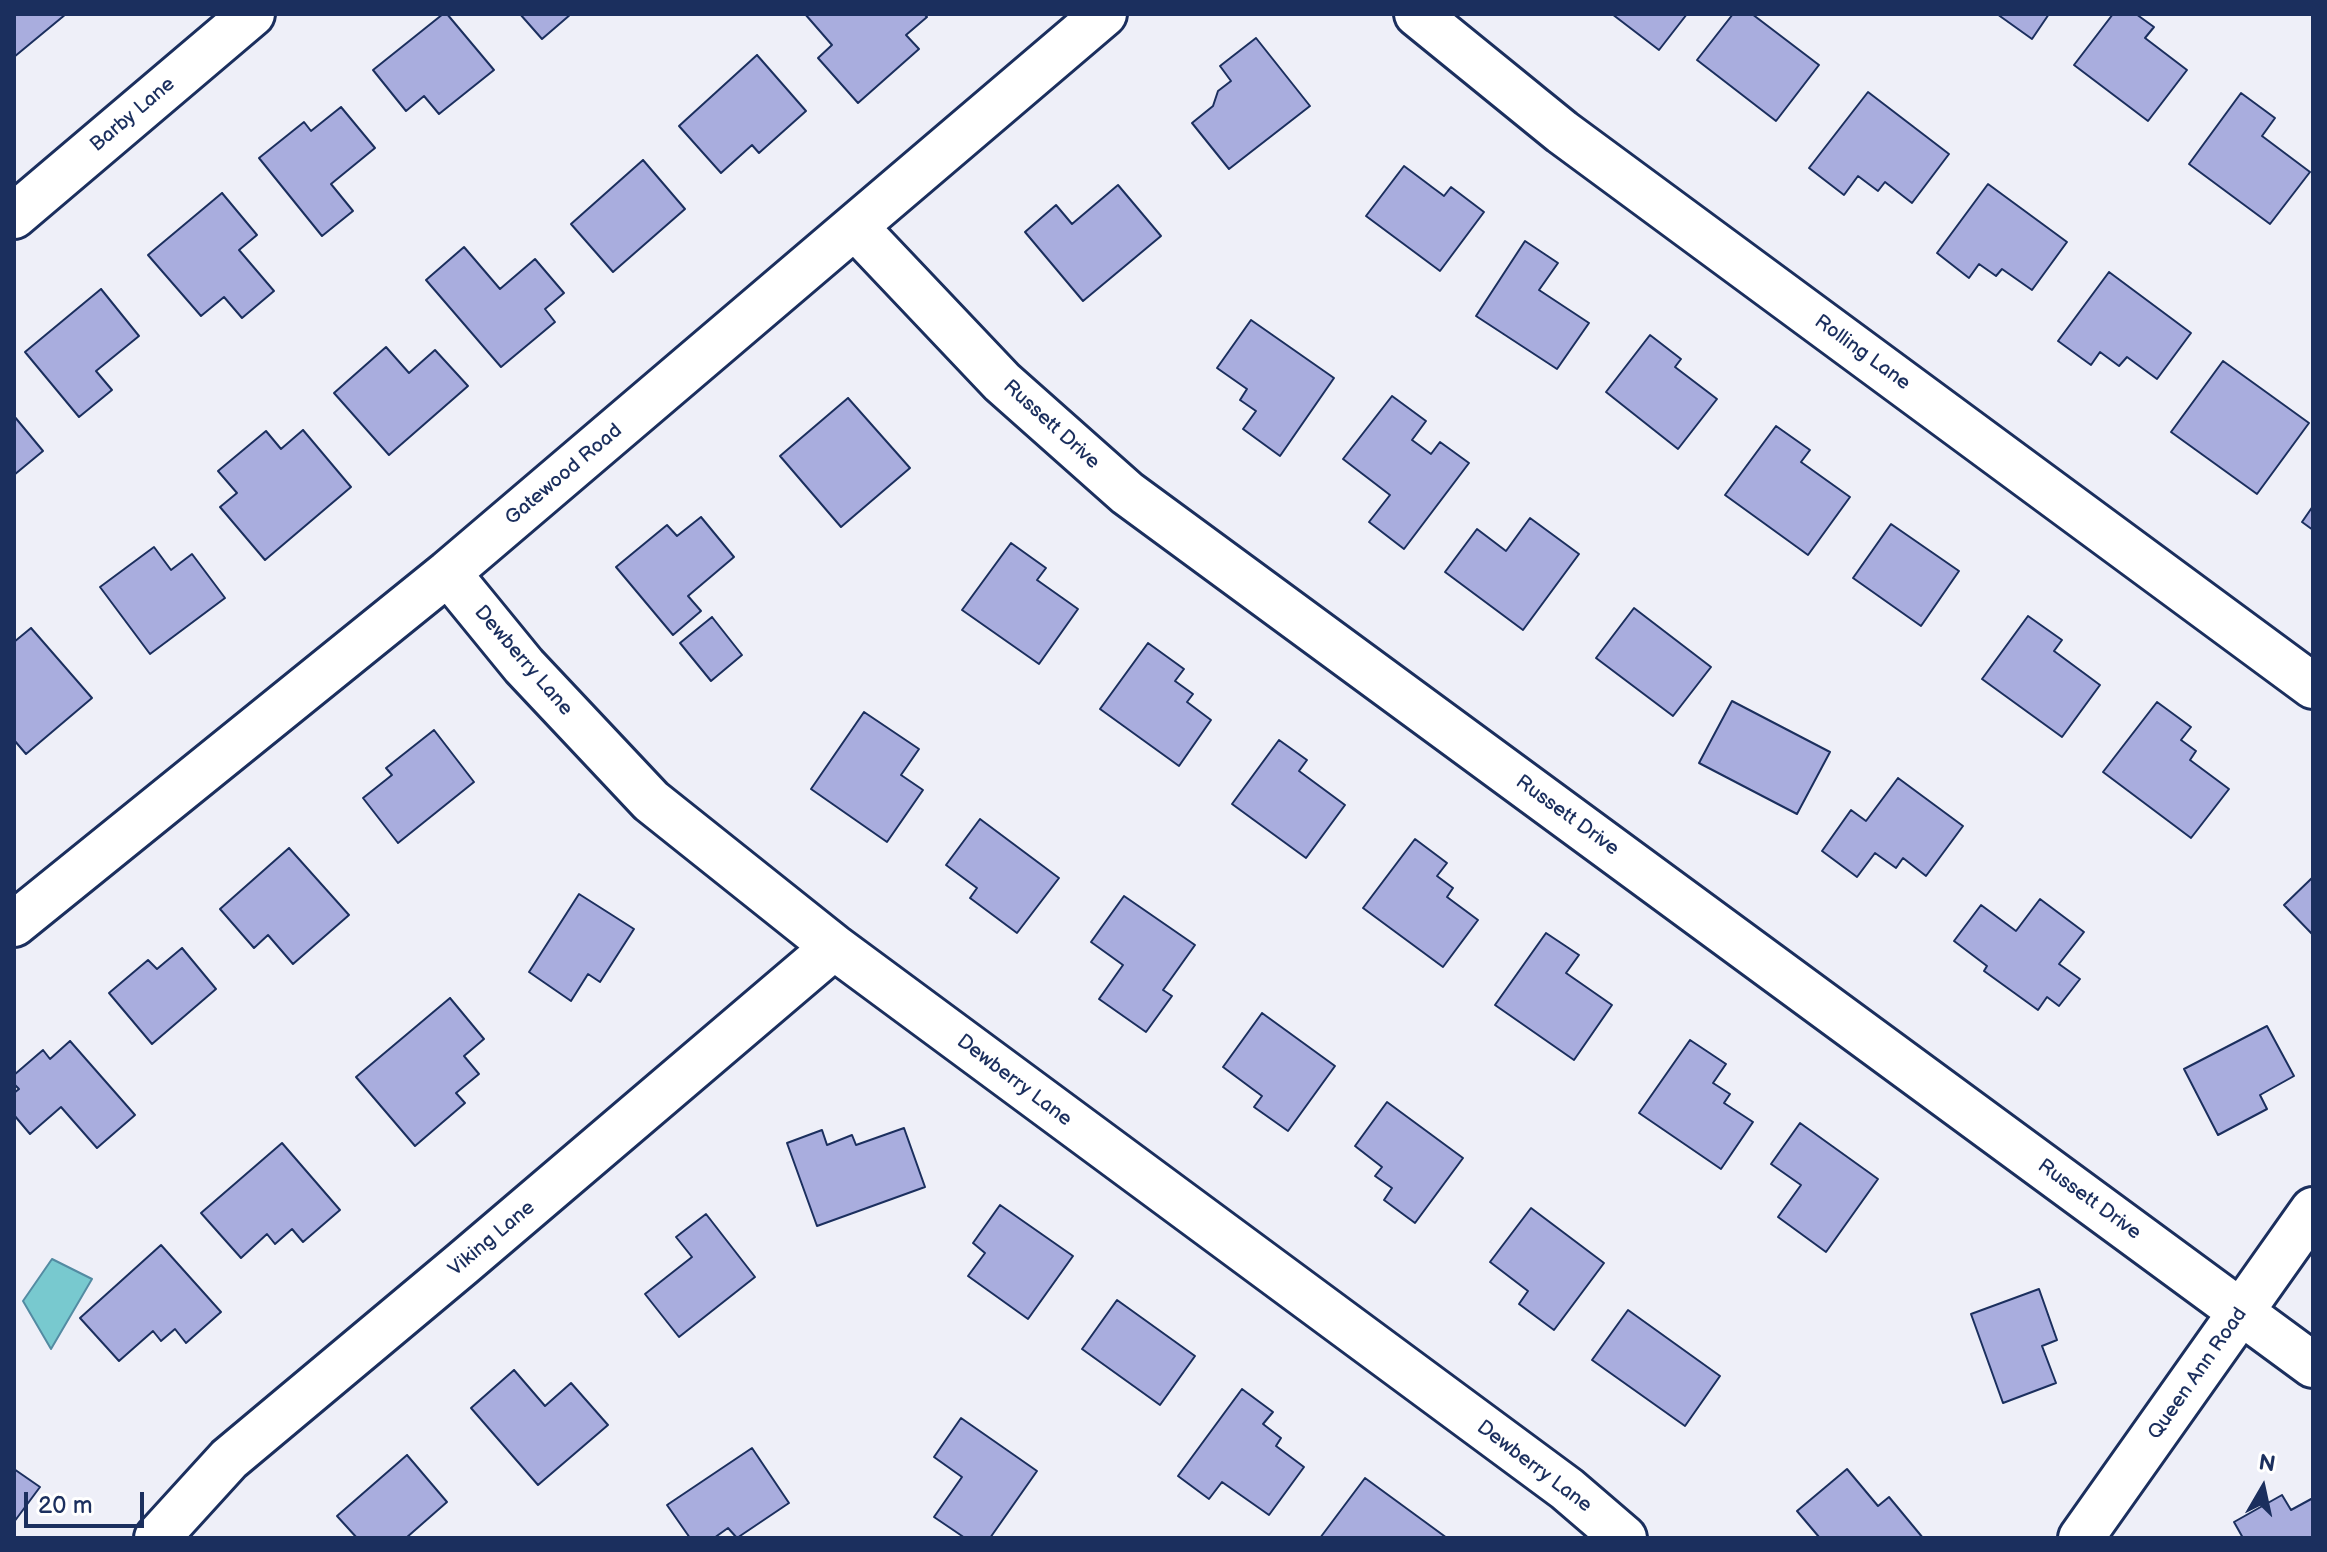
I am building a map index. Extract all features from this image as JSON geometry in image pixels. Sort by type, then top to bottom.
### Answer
[{"type":"street","name":"Barby Lane","points":[[14,216],[252,14]]},
{"type":"street","name":"Gatewood Road","points":[[14,924],[448,573],[1104,14]]},
{"type":"street","name":"Rolling Lane","points":[[1417,14],[1562,132],[2313,686]]},
{"type":"street","name":"Russett Drive","points":[[856,228],[1002,382],[1127,493],[2313,1365]]},
{"type":"street","name":"Dewberry Lane","points":[[448,573],[524,666],[651,801],[834,947],[1555,1480],[1624,1538]]},
{"type":"street","name":"Viking Lane","points":[[157,1538],[229,1459],[834,947]]},
{"type":"street","name":"Queen Ann Road","points":[[2081,1538],[2313,1210]]},
{"type":"water","points":[[52,1259],[92,1279],[51,1349],[23,1301]]},
{"type":"building","points":[[14,14],[66,14],[14,57]]},
{"type":"building","points":[[443,14],[447,14],[494,70],[439,114],[424,96],[406,111],[373,70]]},
{"type":"building","points":[[520,14],[571,14],[542,39]]},
{"type":"building","points":[[805,14],[924,14],[927,17],[906,35],[919,49],[858,103],[818,58],[832,45]]},
{"type":"building","points":[[1612,14],[1687,14],[1659,50]]},
{"type":"building","points":[[1733,14],[1752,14],[1819,65],[1776,121],[1697,60]]},
{"type":"building","points":[[1997,14],[2049,14],[2032,39]]},
{"type":"building","points":[[2113,14],[2136,14],[2154,27],[2145,38],[2187,70],[2148,121],[2074,65]]},
{"type":"building","points":[[1256,38],[1310,106],[1229,169],[1192,123],[1213,106],[1218,91],[1231,81],[1220,66]]},
{"type":"building","points":[[757,55],[806,111],[759,153],[752,145],[721,173],[679,126]]},
{"type":"building","points":[[1868,92],[1949,154],[1912,203],[1885,182],[1878,191],[1858,176],[1844,195],[1809,168]]},
{"type":"building","points":[[2241,93],[2275,118],[2262,136],[2310,172],[2270,224],[2189,164]]},
{"type":"building","points":[[341,107],[375,148],[331,184],[353,211],[322,236],[259,158],[304,122],[311,131]]},
{"type":"building","points":[[643,160],[685,209],[613,272],[571,224]]},
{"type":"building","points":[[1404,166],[1444,196],[1451,187],[1484,212],[1440,271],[1366,216]]},
{"type":"building","points":[[1988,184],[2067,242],[2032,290],[2002,269],[1996,276],[1979,264],[1969,278],[1937,253]]},
{"type":"building","points":[[1118,185],[1161,236],[1083,301],[1025,232],[1056,205],[1072,224]]},
{"type":"building","points":[[222,193],[257,235],[239,250],[274,291],[242,318],[224,297],[201,316],[148,255]]},
{"type":"building","points":[[1525,241],[1558,263],[1539,290],[1589,323],[1557,369],[1476,316]]},
{"type":"building","points":[[464,247],[500,289],[535,259],[564,293],[545,309],[555,322],[501,367],[426,280]]},
{"type":"building","points":[[2109,272],[2191,333],[2157,379],[2127,357],[2119,366],[2100,352],[2091,365],[2058,341]]},
{"type":"building","points":[[101,289],[139,336],[96,371],[112,390],[79,417],[25,352]]},
{"type":"building","points":[[1251,320],[1334,378],[1280,456],[1243,429],[1256,411],[1240,400],[1247,389],[1217,368]]},
{"type":"building","points":[[1650,335],[1681,359],[1675,367],[1717,399],[1678,449],[1606,392]]},
{"type":"building","points":[[386,347],[409,373],[435,350],[468,386],[389,455],[334,393]]},
{"type":"building","points":[[2223,361],[2309,423],[2257,494],[2171,432]]},
{"type":"building","points":[[1392,396],[1426,421],[1412,440],[1431,454],[1440,442],[1469,463],[1404,549],[1369,522],[1390,495],[1343,459]]},
{"type":"building","points":[[848,398],[910,468],[841,527],[780,456]]},
{"type":"building","points":[[14,416],[43,451],[14,475]]},
{"type":"building","points":[[1776,426],[1810,450],[1801,462],[1850,497],[1808,555],[1725,495]]},
{"type":"building","points":[[303,430],[351,487],[265,560],[220,507],[237,493],[218,471],[266,431],[281,449]]},
{"type":"building","points":[[2313,506],[2313,530],[2302,522]]},
{"type":"building","points":[[701,517],[734,557],[688,596],[701,611],[673,635],[616,567],[667,525],[677,536]]},
{"type":"building","points":[[1530,518],[1579,554],[1523,630],[1445,572],[1477,529],[1506,551]]},
{"type":"building","points":[[1891,524],[1959,571],[1921,626],[1853,578]]},
{"type":"building","points":[[1011,543],[1046,568],[1037,580],[1078,609],[1039,664],[962,610]]},
{"type":"building","points":[[154,547],[171,570],[192,554],[225,598],[150,654],[100,587]]},
{"type":"building","points":[[1634,608],[1711,667],[1673,716],[1596,658]]},
{"type":"building","points":[[2028,616],[2062,640],[2054,651],[2100,685],[2062,737],[1982,679]]},
{"type":"building","points":[[712,617],[742,655],[711,681],[680,643]]},
{"type":"building","points":[[31,628],[92,698],[26,754],[14,740],[14,642]]},
{"type":"building","points":[[1148,643],[1184,669],[1175,681],[1193,694],[1187,702],[1211,720],[1179,766],[1100,709]]},
{"type":"building","points":[[1732,701],[1830,752],[1797,814],[1699,763]]},
{"type":"building","points":[[2157,702],[2191,727],[2181,740],[2196,751],[2190,760],[2229,789],[2191,838],[2103,772]]},
{"type":"building","points":[[864,712],[919,749],[901,775],[923,790],[887,842],[811,789]]},
{"type":"building","points":[[434,730],[474,782],[398,843],[363,798],[392,775],[386,768]]},
{"type":"building","points":[[1279,740],[1307,760],[1299,771],[1345,805],[1306,858],[1232,804]]},
{"type":"building","points":[[1898,778],[1963,826],[1926,876],[1903,858],[1896,868],[1875,853],[1857,877],[1822,851],[1851,810],[1866,821]]},
{"type":"building","points":[[980,819],[1059,878],[1017,933],[970,898],[977,888],[946,865]]},
{"type":"building","points":[[1415,839],[1447,863],[1437,876],[1453,888],[1447,897],[1478,920],[1443,967],[1363,908]]},
{"type":"building","points":[[289,848],[349,915],[293,964],[268,935],[254,948],[220,909]]},
{"type":"building","points":[[2313,877],[2313,935],[2284,905]]},
{"type":"building","points":[[579,894],[634,929],[600,982],[588,974],[571,1001],[529,972]]},
{"type":"building","points":[[1124,896],[1195,945],[1163,990],[1172,996],[1146,1032],[1099,999],[1123,965],[1091,942]]},
{"type":"building","points":[[2040,899],[2084,932],[2059,964],[2080,979],[2059,1006],[2047,997],[2038,1010],[1984,971],[1987,966],[1954,941],[1981,905],[2016,931]]},
{"type":"building","points":[[1546,933],[1579,955],[1566,973],[1612,1005],[1574,1060],[1495,1005]]},
{"type":"building","points":[[182,948],[216,989],[152,1044],[109,993],[148,960],[157,969]]},
{"type":"building","points":[[450,998],[484,1039],[464,1056],[479,1074],[456,1093],[465,1103],[415,1146],[356,1077]]},
{"type":"building","points":[[1262,1013],[1335,1066],[1288,1131],[1254,1107],[1262,1096],[1223,1067]]},
{"type":"building","points":[[2267,1026],[2294,1076],[2260,1095],[2267,1109],[2218,1135],[2184,1069]]},
{"type":"building","points":[[1690,1040],[1726,1064],[1713,1083],[1730,1094],[1724,1103],[1753,1122],[1721,1169],[1639,1113]]},
{"type":"building","points":[[70,1041],[135,1115],[97,1148],[61,1107],[30,1134],[14,1115],[14,1093],[19,1089],[14,1084],[14,1075],[43,1050],[50,1059]]},
{"type":"building","points":[[1387,1102],[1463,1158],[1415,1223],[1384,1200],[1392,1188],[1375,1176],[1382,1167],[1355,1146]]},
{"type":"building","points":[[1800,1123],[1878,1179],[1826,1252],[1778,1217],[1801,1185],[1771,1164]]},
{"type":"building","points":[[904,1128],[925,1187],[817,1226],[787,1143],[822,1130],[827,1145],[852,1135],[856,1145]]},
{"type":"building","points":[[282,1143],[340,1210],[303,1242],[292,1229],[275,1244],[267,1234],[241,1258],[201,1213]]},
{"type":"building","points":[[1000,1205],[1073,1256],[1028,1319],[968,1276],[985,1253],[973,1243]]},
{"type":"building","points":[[1531,1208],[1604,1263],[1554,1330],[1519,1304],[1528,1291],[1490,1262]]},
{"type":"building","points":[[706,1214],[755,1277],[679,1337],[645,1294],[692,1257],[676,1237]]},
{"type":"building","points":[[161,1245],[221,1312],[186,1343],[175,1329],[161,1341],[153,1331],[119,1361],[80,1318]]},
{"type":"building","points":[[2039,1289],[2057,1340],[2042,1346],[2056,1383],[2003,1403],[1971,1314]]},
{"type":"building","points":[[1117,1300],[1195,1356],[1160,1405],[1082,1349]]},
{"type":"building","points":[[1628,1310],[1720,1376],[1685,1426],[1592,1360]]},
{"type":"building","points":[[514,1370],[545,1406],[571,1383],[608,1425],[538,1485],[471,1408]]},
{"type":"building","points":[[1242,1389],[1273,1412],[1263,1424],[1281,1438],[1276,1446],[1304,1467],[1269,1515],[1222,1482],[1209,1499],[1178,1476]]},
{"type":"building","points":[[961,1418],[1037,1471],[990,1538],[965,1538],[934,1517],[962,1477],[934,1457]]},
{"type":"building","points":[[752,1448],[789,1503],[737,1538],[728,1528],[714,1538],[690,1538],[667,1505]]},
{"type":"building","points":[[407,1455],[447,1502],[406,1538],[357,1538],[337,1516]]},
{"type":"building","points":[[14,1469],[40,1487],[14,1522]]},
{"type":"building","points":[[1847,1469],[1878,1506],[1889,1497],[1923,1538],[1817,1538],[1797,1511]]},
{"type":"building","points":[[1365,1478],[1447,1538],[1320,1538]]},
{"type":"building","points":[[2282,1495],[2291,1510],[2313,1498],[2313,1538],[2243,1538],[2234,1522]]}]
